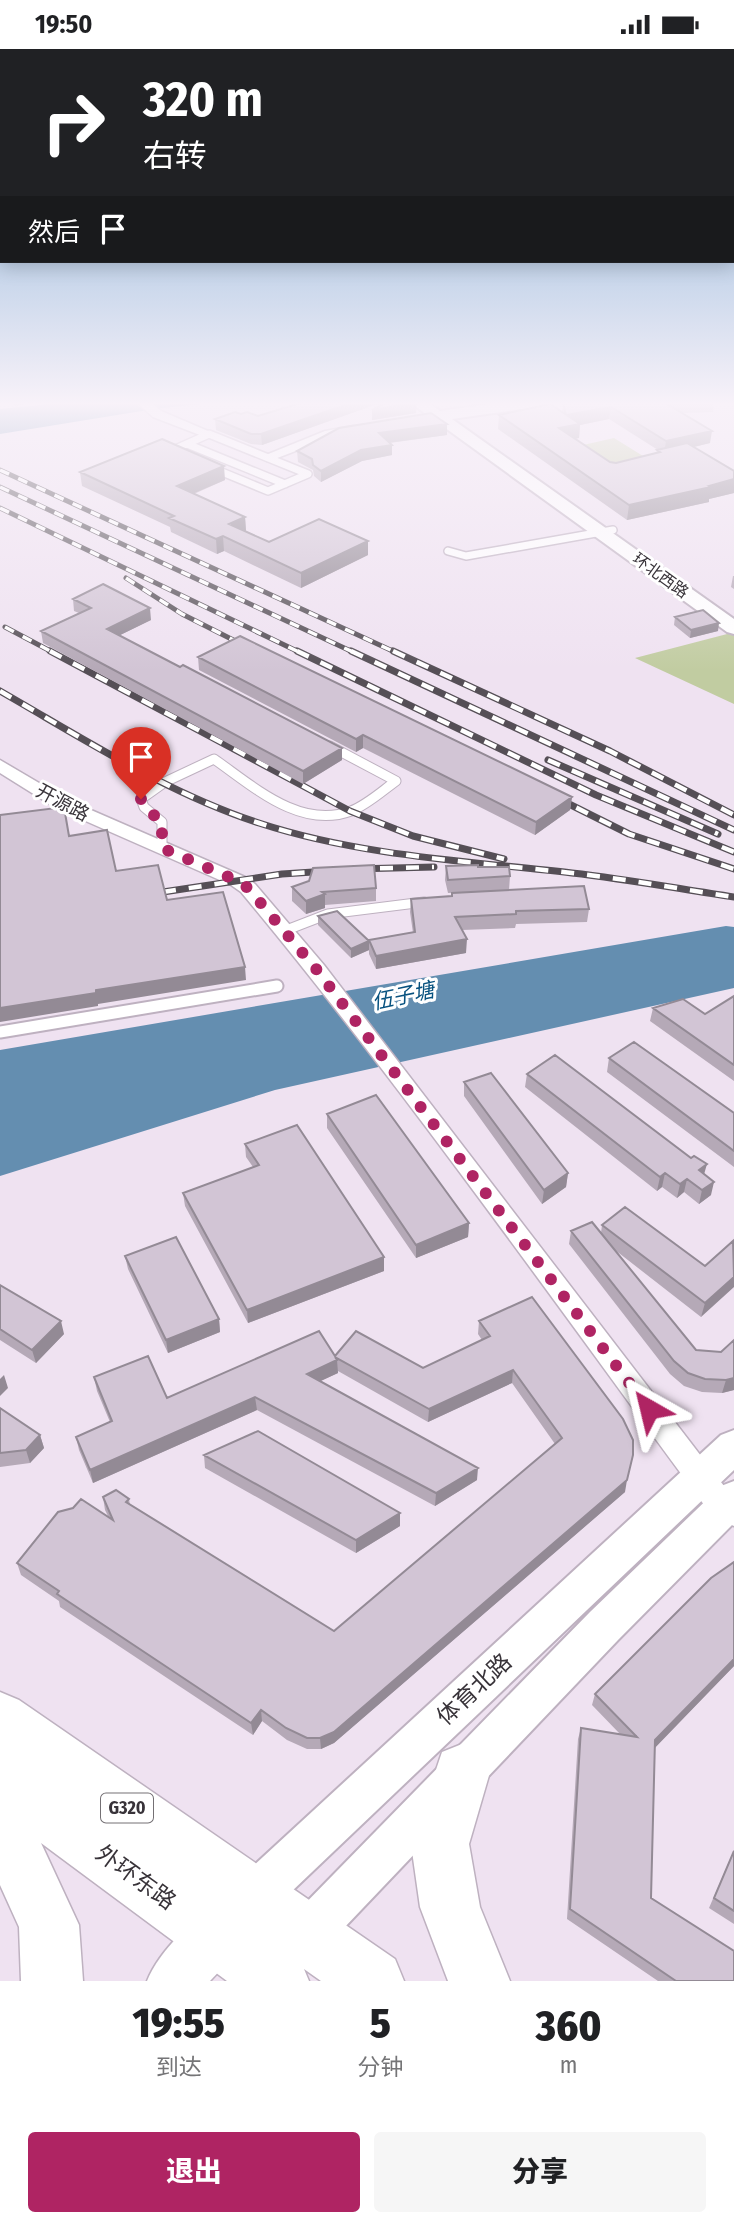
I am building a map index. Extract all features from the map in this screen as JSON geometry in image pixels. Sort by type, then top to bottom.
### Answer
[{"type":"highway","name":"外环东路","points":[[0,1719],[235,1917],[281,1968]]},
{"type":"highway","points":[[462,1772],[440,1844],[450,1907],[479,1981]]},
{"type":"highway","name":"外环东路","points":[[0,1778],[235,1917]]},
{"type":"highway","points":[[0,1820],[49,1925],[52,1981]]},
{"type":"highway","name":"G320","points":[[281,1968],[373,1981]]},
{"type":"main road","points":[[173,1981],[235,1917]]},
{"type":"street","name":"环北西路","points":[[549,491],[734,615]]},
{"type":"street","name":"环北西路","points":[[607,531],[734,628]]},
{"type":"street","name":"开源路","points":[[0,765],[77,811],[238,881],[248,888],[317,970],[699,1476],[730,1506]]},
{"type":"street","name":"体育北路","points":[[235,1917],[699,1476],[734,1446]]},
{"type":"street","points":[[281,1968],[462,1772],[730,1506]]},
{"type":"lane","points":[[448,551],[466,556],[607,531]]},
{"type":"lane","points":[[162,848],[162,822],[144,807],[141,799],[165,782],[214,759],[296,812],[327,817],[350,811],[396,781],[324,743]]},
{"type":"lane","points":[[52,815],[77,811]]},
{"type":"lane","points":[[284,931],[328,914],[431,901]]},
{"type":"lane","points":[[0,1032],[277,986]]},
{"type":"green space","points":[[731,633],[734,635],[734,704],[635,658]]},
{"type":"water","name":"伍子塘","points":[[726,926],[734,927],[734,988],[275,1090],[0,1176],[0,1050]]},
{"type":"building","points":[[121,491],[188,491],[245,517],[229,524],[269,542],[319,519],[368,541],[301,573],[223,536],[216,539],[169,518],[174,516]]},
{"type":"building","points":[[609,491],[692,491],[629,505]]},
{"type":"building","points":[[103,584],[150,608],[107,629],[180,667],[183,665],[342,748],[303,771],[41,631],[91,608],[73,599]]},
{"type":"building","points":[[703,610],[719,623],[691,630],[675,617]]},
{"type":"building","points":[[240,636],[572,797],[536,822],[363,735],[356,739],[198,657]]},
{"type":"building","points":[[64,807],[69,836],[107,830],[116,871],[158,865],[167,900],[223,892],[245,967],[0,1008],[0,815]]},
{"type":"building","points":[[374,865],[376,888],[322,892],[325,894],[306,901],[292,887],[309,881],[313,868]]},
{"type":"building","points":[[446,866],[509,867],[510,876],[448,880]]},
{"type":"building","points":[[584,886],[589,909],[516,911],[516,914],[455,917],[467,939],[376,956],[369,940],[415,932],[411,899],[452,896],[452,893]]},
{"type":"building","points":[[337,911],[369,941],[351,949],[318,916]]},
{"type":"building","points":[[734,996],[734,1065],[653,1008],[683,999],[705,1014]]},
{"type":"building","points":[[634,1042],[734,1113],[734,1151],[609,1058]]},
{"type":"building","points":[[555,1055],[691,1158],[694,1156],[707,1164],[699,1170],[714,1182],[702,1190],[687,1179],[680,1184],[665,1173],[660,1177],[527,1074]]},
{"type":"building","points":[[491,1073],[568,1173],[544,1190],[464,1082]]},
{"type":"building","points":[[376,1095],[469,1223],[416,1245],[327,1114]]},
{"type":"building","points":[[297,1125],[384,1257],[247,1310],[183,1193],[259,1165],[245,1144]]},
{"type":"building","points":[[625,1207],[705,1266],[733,1241],[734,1277],[705,1303],[602,1225]]},
{"type":"building","points":[[592,1222],[696,1350],[721,1352],[734,1340],[734,1378],[705,1379],[688,1373],[674,1361],[571,1231]]},
{"type":"building","points":[[176,1237],[219,1319],[166,1340],[125,1256]]},
{"type":"building","points":[[0,1285],[61,1321],[32,1350],[0,1329]]},
{"type":"building","points":[[532,1297],[623,1419],[633,1440],[633,1455],[627,1480],[334,1732],[320,1738],[307,1738],[286,1728],[261,1710],[251,1723],[57,1594],[59,1591],[17,1563],[58,1512],[73,1508],[81,1499],[113,1520],[103,1497],[116,1490],[129,1499],[126,1502],[334,1631],[562,1438],[513,1370],[429,1409],[335,1357],[337,1360],[307,1374],[478,1468],[436,1493],[255,1397],[90,1470],[76,1437],[112,1421],[94,1377],[148,1356],[167,1398],[319,1331],[335,1356],[356,1331],[423,1368],[490,1336],[479,1321]]},
{"type":"building","points":[[0,1408],[40,1435],[26,1450],[0,1453]]},
{"type":"building","points":[[258,1431],[400,1513],[356,1540],[204,1455]]},
{"type":"building","points":[[734,1562],[734,1659],[655,1740],[651,1898],[734,1951],[734,1981],[676,1981],[570,1909],[581,1728],[637,1737],[595,1694],[711,1578]]},
{"type":"building","points":[[734,1851],[734,1911],[714,1898]]},
{"type":"railway","points":[[9,491],[355,653]]},
{"type":"railway","points":[[46,491],[397,653]]},
{"type":"railway","points":[[0,508],[301,653]]},
{"type":"railway","points":[[126,578],[182,614],[251,649]]},
{"type":"railway","points":[[5,627],[54,653]]},
{"type":"railway","points":[[50,651],[350,811],[413,836],[504,859]]},
{"type":"railway","points":[[297,651],[596,795],[734,852]]},
{"type":"railway","points":[[351,651],[734,830]]},
{"type":"railway","points":[[393,651],[610,751],[734,815]]},
{"type":"railway","points":[[0,691],[159,781],[225,811],[297,834],[414,856],[592,875],[734,897]]},
{"type":"railway","points":[[548,760],[718,834]]},
{"type":"railway","points":[[553,796],[629,834],[734,869]]},
{"type":"railway","points":[[354,869],[434,867]]},
{"type":"railway","points":[[163,892],[282,874],[329,871]]},
{"type":"route","points":[[141,799],[144,807],[162,822],[162,848],[238,881],[248,888],[317,970],[649,1409]]}]
